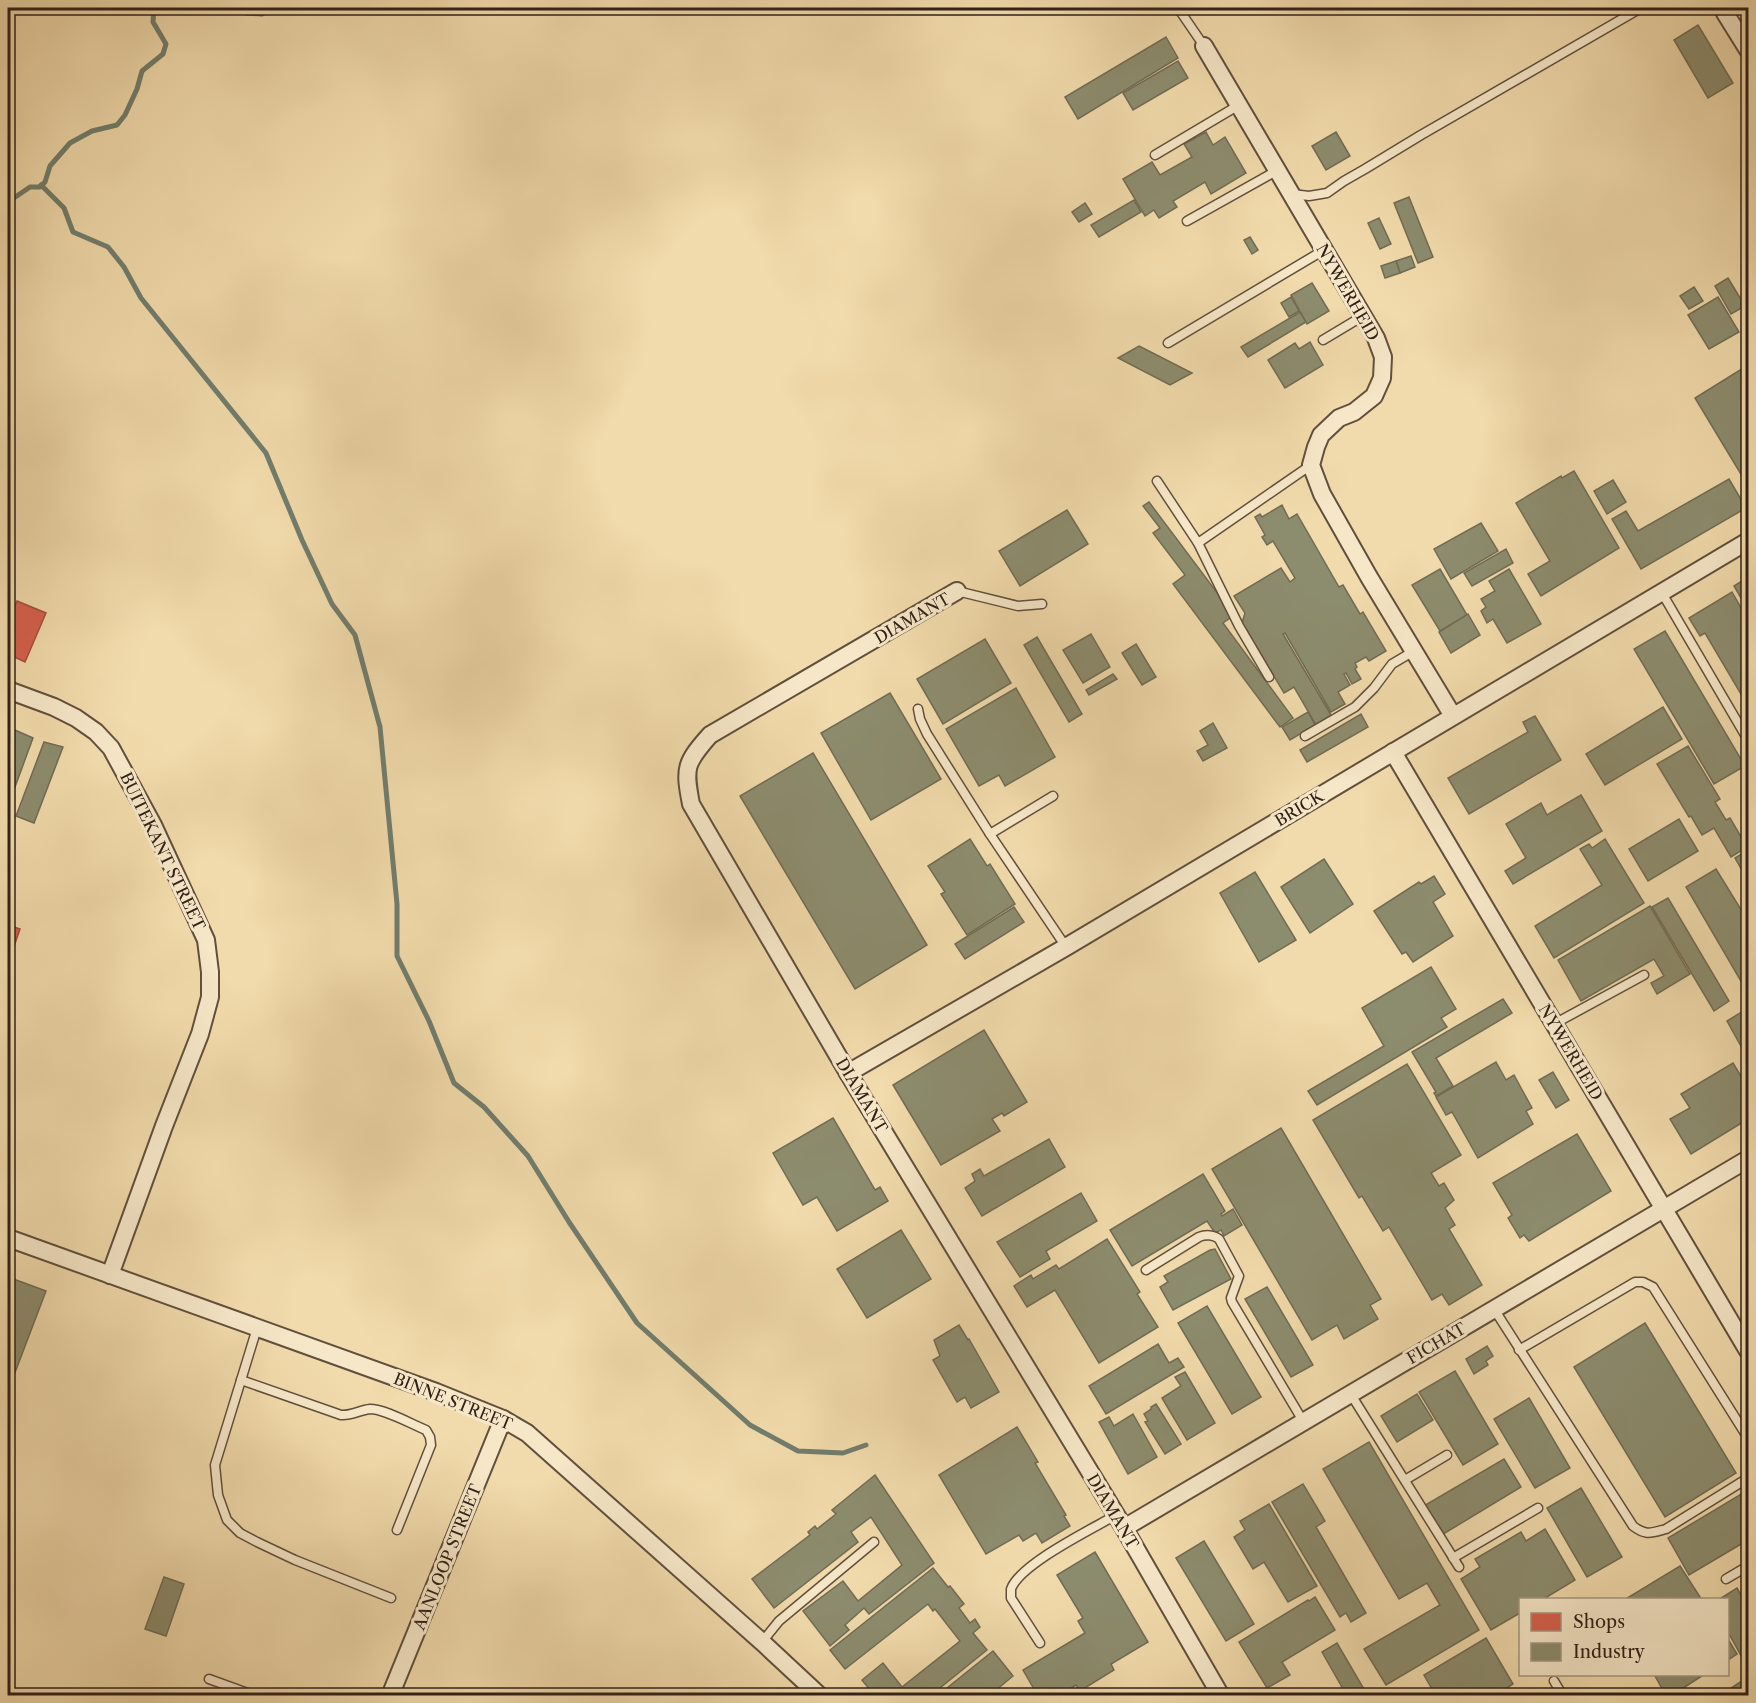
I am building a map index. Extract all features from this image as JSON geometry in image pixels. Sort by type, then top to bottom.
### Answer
[{"type":"street","points":[[1725,8],[1725,13],[1749,50]]},
{"type":"street","name":"NYWERHEID","points":[[1204,46],[1376,338],[1383,357],[1382,378],[1374,396],[1354,412],[1339,418],[1321,435],[1311,465]]},
{"type":"street","points":[[1311,465],[1322,494],[1453,716]]},
{"type":"street","name":"BRICK","points":[[848,1073],[1066,947],[1749,541]]},
{"type":"street","name":"DIAMANT","points":[[957,591],[710,735],[689,762],[687,782],[691,804],[848,1073],[1120,1522],[1221,1695]]},
{"type":"street","name":"BUITEKANT STREET","points":[[8,690],[76,718],[96,732],[111,748],[153,825],[206,940],[210,997],[200,1034],[110,1275]]},
{"type":"street","name":"NYWERHEID","points":[[1393,752],[1749,1351]]},
{"type":"street","name":"FICHAT","points":[[1120,1522],[1304,1421],[1749,1159]]},
{"type":"street","name":"BINNE STREET","points":[[8,1238],[436,1392],[503,1419],[527,1433],[820,1695]]},
{"type":"street","name":"AANLOOP STREET","points":[[390,1695],[503,1419]]},
{"type":"lane","points":[[1178,8],[1204,46]]},
{"type":"lane","points":[[1292,194],[1309,196],[1328,193],[1420,135],[1641,8]]},
{"type":"lane","points":[[1155,155],[1239,105]]},
{"type":"lane","points":[[1187,221],[1278,170]]},
{"type":"lane","points":[[1168,343],[1324,250]]},
{"type":"lane","points":[[1323,340],[1363,316]]},
{"type":"lane","points":[[1198,543],[1311,465]]},
{"type":"lane","points":[[1157,481],[1198,543],[1239,626],[1269,677]]},
{"type":"lane","points":[[957,591],[1018,606],[1042,604]]},
{"type":"lane","points":[[1662,593],[1749,740]]},
{"type":"lane","points":[[1305,736],[1355,707],[1374,688],[1392,664],[1414,651]]},
{"type":"lane","points":[[918,709],[927,734],[990,834],[1066,947]]},
{"type":"lane","points":[[990,834],[1053,796]]},
{"type":"lane","points":[[1554,1024],[1644,975]]},
{"type":"lane","points":[[1146,1270],[1200,1237],[1209,1235],[1219,1239],[1239,1275],[1232,1302],[1304,1421]]},
{"type":"lane","points":[[1519,1350],[1635,1282],[1643,1282],[1653,1287],[1749,1438]]},
{"type":"lane","points":[[1494,1309],[1633,1526],[1641,1532],[1650,1534],[1665,1529],[1749,1478]]},
{"type":"lane","points":[[257,1328],[215,1465],[218,1495],[227,1520],[240,1533],[257,1542],[295,1560],[391,1598]]},
{"type":"lane","points":[[241,1380],[341,1415],[346,1416],[362,1410],[374,1409],[426,1430],[431,1445],[398,1530]]},
{"type":"lane","points":[[1350,1393],[1459,1567]]},
{"type":"lane","points":[[1405,1480],[1447,1455]]},
{"type":"lane","points":[[1453,1558],[1538,1508]]},
{"type":"lane","points":[[1040,1643],[1011,1598],[1011,1590],[1017,1580],[1035,1563],[1120,1522]]},
{"type":"lane","points":[[762,1642],[779,1621],[874,1542]]},
{"type":"lane","points":[[1726,1579],[1749,1566]]},
{"type":"lane","points":[[209,1679],[256,1695]]},
{"type":"lane","points":[[1554,1681],[1563,1695]]},
{"type":"building: Shops","points":[[17,601],[46,613],[25,662],[8,654],[8,624]]},
{"type":"building: Shops","points":[[8,925],[20,929],[9,961],[8,960]]},
{"type":"building: Industry","points":[[1698,25],[1733,83],[1708,98],[1674,40]]},
{"type":"building: Industry","points":[[1166,37],[1178,58],[1078,119],[1065,97]]},
{"type":"building: Industry","points":[[1178,61],[1188,78],[1133,110],[1123,93]]},
{"type":"building: Industry","points":[[1206,132],[1213,145],[1225,137],[1246,173],[1211,194],[1205,182],[1173,201],[1177,207],[1159,218],[1154,210],[1145,216],[1123,179],[1152,162],[1160,175],[1192,157],[1184,144]]},
{"type":"building: Industry","points":[[1336,132],[1350,156],[1326,170],[1312,146]]},
{"type":"building: Industry","points":[[1409,197],[1433,257],[1418,263],[1394,203]]},
{"type":"building: Industry","points":[[1134,200],[1141,212],[1099,237],[1091,225]]},
{"type":"building: Industry","points":[[1085,203],[1092,214],[1079,222],[1072,212]]},
{"type":"building: Industry","points":[[1379,218],[1391,244],[1380,249],[1368,223]]},
{"type":"building: Industry","points":[[1250,237],[1258,250],[1252,254],[1244,240]]},
{"type":"building: Industry","points":[[1411,256],[1415,267],[1400,273],[1396,261]]},
{"type":"building: Industry","points":[[1396,261],[1400,273],[1385,278],[1381,266]]},
{"type":"building: Industry","points":[[1728,278],[1745,306],[1731,314],[1715,286]]},
{"type":"building: Industry","points":[[1312,283],[1329,311],[1307,324],[1291,295]]},
{"type":"building: Industry","points":[[1694,287],[1703,301],[1689,309],[1680,296]]},
{"type":"building: Industry","points":[[1291,297],[1299,311],[1289,317],[1281,303]]},
{"type":"building: Industry","points":[[1718,297],[1739,332],[1709,349],[1688,315]]},
{"type":"building: Industry","points":[[1300,312],[1306,322],[1248,357],[1241,347]]},
{"type":"building: Industry","points":[[1310,342],[1323,365],[1285,388],[1268,360],[1295,343],[1299,349]]},
{"type":"building: Industry","points":[[1139,346],[1192,373],[1170,385],[1118,358]]},
{"type":"building: Industry","points":[[1748,365],[1748,472],[1742,476],[1695,398]]},
{"type":"building: Industry","points":[[1574,471],[1619,548],[1541,596],[1528,574],[1550,561],[1516,503],[1561,476],[1562,478]]},
{"type":"building: Industry","points":[[1729,479],[1746,508],[1641,569],[1612,519],[1626,511],[1638,531]]},
{"type":"building: Industry","points":[[1613,480],[1626,502],[1607,514],[1594,491]]},
{"type":"building: Industry","points":[[1149,502],[1230,610],[1230,618],[1223,623],[1293,718],[1280,727],[1173,584],[1185,575],[1153,533],[1160,528],[1143,506]]},
{"type":"building: Industry","points":[[1282,505],[1289,519],[1297,514],[1339,587],[1343,585],[1360,614],[1363,612],[1386,651],[1369,661],[1366,657],[1355,663],[1357,667],[1355,669],[1361,679],[1352,684],[1346,673],[1344,674],[1350,685],[1338,692],[1345,704],[1331,712],[1285,633],[1283,634],[1331,715],[1316,725],[1294,687],[1284,693],[1242,623],[1245,613],[1234,596],[1281,568],[1290,582],[1295,578],[1273,541],[1267,545],[1262,537],[1265,535],[1255,517],[1260,514],[1262,517]]},
{"type":"building: Industry","points":[[1067,510],[1088,544],[1020,586],[999,551]]},
{"type":"building: Industry","points":[[1481,523],[1498,551],[1451,579],[1434,549]]},
{"type":"building: Industry","points":[[1506,549],[1513,563],[1472,586],[1464,573]]},
{"type":"building: Industry","points":[[1440,569],[1467,615],[1440,631],[1412,585]]},
{"type":"building: Industry","points":[[1509,569],[1541,624],[1507,643],[1493,619],[1487,623],[1481,611],[1486,607],[1481,599],[1495,591],[1489,581]]},
{"type":"building: Industry","points":[[1748,577],[1748,610],[1734,586]]},
{"type":"building: Industry","points":[[1732,592],[1748,620],[1748,706],[1705,633],[1700,636],[1689,618]]},
{"type":"building: Industry","points":[[1468,614],[1480,635],[1451,653],[1439,632]]},
{"type":"building: Industry","points":[[1665,631],[1745,766],[1714,784],[1634,649]]},
{"type":"building: Industry","points":[[1091,634],[1110,667],[1083,683],[1063,650]]},
{"type":"building: Industry","points":[[1037,637],[1082,714],[1069,722],[1024,645]]},
{"type":"building: Industry","points":[[985,639],[1011,683],[943,724],[917,679]]},
{"type":"building: Industry","points":[[1136,644],[1156,677],[1142,685],[1122,653]]},
{"type":"building: Industry","points":[[1113,674],[1117,679],[1089,695],[1086,690]]},
{"type":"building: Industry","points":[[1016,688],[1055,757],[1005,786],[999,775],[979,786],[946,729]]},
{"type":"building: Industry","points":[[890,693],[941,779],[871,820],[821,733]]},
{"type":"building: Industry","points":[[1663,707],[1682,739],[1605,785],[1586,754]]},
{"type":"building: Industry","points":[[1308,712],[1315,725],[1290,740],[1282,727]]},
{"type":"building: Industry","points":[[1361,714],[1368,727],[1307,762],[1300,750]]},
{"type":"building: Industry","points":[[1535,716],[1561,760],[1469,814],[1448,778],[1528,732],[1523,722]]},
{"type":"building: Industry","points":[[1213,723],[1227,748],[1203,761],[1197,751],[1208,745],[1200,731]]},
{"type":"building: Industry","points":[[8,727],[33,738],[8,806]]},
{"type":"building: Industry","points":[[44,742],[63,747],[34,823],[16,816]]},
{"type":"building: Industry","points":[[1688,746],[1720,799],[1715,802],[1726,820],[1730,818],[1747,847],[1731,857],[1714,828],[1702,835],[1657,764]]},
{"type":"building: Industry","points":[[813,753],[927,945],[855,989],[740,796]]},
{"type":"building: Industry","points":[[1581,795],[1602,831],[1513,884],[1505,871],[1526,858],[1506,824],[1541,803],[1547,815]]},
{"type":"building: Industry","points":[[1679,819],[1698,851],[1648,881],[1629,849]]},
{"type":"building: Industry","points":[[970,839],[987,866],[990,864],[1015,904],[967,935],[941,894],[945,892],[928,866]]},
{"type":"building: Industry","points":[[1605,839],[1644,903],[1554,958],[1535,926],[1602,885],[1580,849],[1589,844],[1592,848]]},
{"type":"building: Industry","points":[[1748,850],[1748,881],[1735,858]]},
{"type":"building: Industry","points":[[1324,859],[1353,904],[1310,933],[1281,887]]},
{"type":"building: Industry","points":[[1716,869],[1748,921],[1748,979],[1742,983],[1686,887]]},
{"type":"building: Industry","points":[[1255,872],[1296,940],[1259,962],[1220,893]]},
{"type":"building: Industry","points":[[1434,876],[1445,894],[1433,902],[1453,936],[1413,962],[1406,952],[1402,954],[1374,911],[1419,882],[1421,884]]},
{"type":"building: Industry","points":[[1668,898],[1729,1001],[1714,1011],[1652,907]]},
{"type":"building: Industry","points":[[1650,906],[1690,974],[1657,994],[1651,983],[1664,976],[1654,959],[1581,1001],[1558,960]]},
{"type":"building: Industry","points":[[1014,907],[1024,922],[965,959],[955,944]]},
{"type":"building: Industry","points":[[1431,967],[1456,1009],[1441,1018],[1447,1027],[1317,1105],[1308,1091],[1384,1046],[1362,1008]]},
{"type":"building: Industry","points":[[1503,999],[1512,1013],[1436,1058],[1453,1086],[1436,1096],[1434,1093],[1436,1092],[1412,1052]]},
{"type":"building: Industry","points":[[1748,1008],[1748,1059],[1727,1021]]},
{"type":"building: Industry","points":[[984,1030],[1027,1102],[1004,1116],[1002,1113],[992,1119],[1000,1131],[941,1165],[893,1085]]},
{"type":"building: Industry","points":[[1496,1062],[1506,1080],[1514,1075],[1532,1108],[1526,1111],[1533,1124],[1478,1158],[1452,1112],[1446,1115],[1436,1097]]},
{"type":"building: Industry","points":[[1733,1063],[1748,1088],[1748,1119],[1691,1154],[1670,1119],[1690,1108],[1681,1094]]},
{"type":"building: Industry","points":[[1407,1064],[1461,1155],[1431,1173],[1439,1186],[1444,1183],[1454,1200],[1445,1208],[1455,1225],[1449,1229],[1482,1285],[1449,1305],[1442,1294],[1432,1300],[1389,1227],[1383,1231],[1362,1196],[1359,1198],[1313,1120]]},
{"type":"building: Industry","points":[[1553,1072],[1569,1100],[1556,1108],[1539,1080]]},
{"type":"building: Industry","points":[[833,1118],[875,1190],[880,1187],[888,1201],[837,1231],[817,1197],[803,1205],[773,1153]]},
{"type":"building: Industry","points":[[1281,1128],[1381,1299],[1370,1305],[1378,1319],[1344,1339],[1337,1325],[1312,1340],[1212,1169]]},
{"type":"building: Industry","points":[[1577,1134],[1611,1191],[1529,1241],[1524,1235],[1520,1238],[1508,1218],[1512,1215],[1493,1183]]},
{"type":"building: Industry","points":[[1049,1139],[1065,1167],[982,1216],[965,1188],[975,1181],[972,1174],[980,1169],[984,1176]]},
{"type":"building: Industry","points":[[1203,1174],[1225,1211],[1221,1214],[1222,1216],[1233,1209],[1242,1225],[1224,1236],[1221,1230],[1215,1233],[1207,1221],[1132,1266],[1110,1230]]},
{"type":"building: Industry","points":[[1081,1193],[1097,1221],[1046,1251],[1050,1259],[1020,1277],[997,1242]]},
{"type":"building: Industry","points":[[901,1230],[931,1279],[867,1318],[837,1269]]},
{"type":"building: Industry","points":[[1107,1239],[1140,1292],[1137,1294],[1158,1327],[1099,1363],[1055,1290],[1027,1307],[1014,1286],[1031,1275],[1033,1279],[1056,1265],[1059,1269]]},
{"type":"building: Industry","points":[[1215,1249],[1231,1279],[1173,1310],[1160,1287],[1168,1282],[1164,1276]]},
{"type":"building: Industry","points":[[8,1277],[46,1291],[8,1391]]},
{"type":"building: Industry","points":[[1267,1287],[1313,1365],[1291,1377],[1245,1299]]},
{"type":"building: Industry","points":[[1207,1306],[1261,1397],[1232,1414],[1178,1323]]},
{"type":"building: Industry","points":[[1645,1323],[1736,1473],[1665,1517],[1574,1367]]},
{"type":"building: Industry","points":[[959,1325],[999,1392],[971,1408],[965,1397],[957,1402],[933,1360],[940,1356],[934,1340]]},
{"type":"building: Industry","points":[[1158,1344],[1169,1363],[1178,1358],[1184,1367],[1106,1414],[1089,1386]]},
{"type":"building: Industry","points":[[1487,1346],[1493,1356],[1486,1361],[1488,1365],[1474,1374],[1466,1359]]},
{"type":"building: Industry","points":[[1455,1371],[1498,1444],[1463,1465],[1419,1392]]},
{"type":"building: Industry","points":[[1185,1372],[1215,1423],[1187,1440],[1162,1398],[1181,1386],[1175,1377]]},
{"type":"building: Industry","points":[[1417,1394],[1433,1420],[1397,1442],[1381,1416]]},
{"type":"building: Industry","points":[[1529,1398],[1570,1468],[1535,1488],[1494,1419]]},
{"type":"building: Industry","points":[[1156,1404],[1181,1444],[1165,1454],[1145,1422],[1148,1421],[1144,1414]]},
{"type":"building: Industry","points":[[1133,1414],[1157,1457],[1128,1474],[1099,1422],[1109,1417],[1114,1426]]},
{"type":"building: Industry","points":[[1017,1427],[1038,1462],[1035,1463],[1066,1515],[1064,1516],[1070,1526],[1042,1543],[1036,1533],[1023,1541],[1019,1535],[986,1554],[939,1475]]},
{"type":"building: Industry","points":[[1369,1442],[1479,1630],[1386,1685],[1364,1649],[1440,1605],[1427,1583],[1399,1599],[1323,1469]]},
{"type":"building: Industry","points":[[1504,1459],[1521,1487],[1440,1536],[1422,1507]]},
{"type":"building: Industry","points":[[875,1475],[934,1563],[869,1614],[864,1608],[845,1625],[849,1630],[830,1646],[803,1611],[843,1581],[858,1601],[902,1565],[871,1517],[851,1532],[858,1542],[774,1608],[752,1579],[810,1535],[808,1532],[815,1526],[817,1529],[836,1514],[832,1510]]},
{"type":"building: Industry","points":[[1303,1484],[1325,1521],[1316,1527],[1366,1613],[1351,1622],[1346,1613],[1340,1617],[1272,1502]]},
{"type":"building: Industry","points":[[1581,1488],[1622,1557],[1587,1577],[1547,1508]]},
{"type":"building: Industry","points":[[1748,1490],[1748,1540],[1689,1575],[1668,1538]]},
{"type":"building: Industry","points":[[1269,1504],[1317,1586],[1288,1602],[1264,1562],[1253,1569],[1234,1537],[1245,1530],[1240,1521]]},
{"type":"building: Industry","points":[[1545,1529],[1575,1580],[1545,1598],[1519,1598],[1519,1614],[1491,1630],[1461,1579],[1480,1567],[1475,1559],[1521,1532],[1526,1541]]},
{"type":"building: Industry","points":[[1204,1541],[1254,1624],[1226,1641],[1176,1558]]},
{"type":"building: Industry","points":[[1095,1552],[1148,1642],[1111,1664],[1114,1670],[1080,1691],[1076,1685],[1058,1696],[1038,1696],[1023,1670],[1085,1633],[1078,1621],[1083,1618],[1057,1575]]},
{"type":"building: Industry","points":[[1680,1566],[1701,1598],[1627,1598]]},
{"type":"building: Industry","points":[[933,1568],[964,1604],[959,1608],[970,1623],[975,1619],[980,1627],[973,1633],[987,1650],[930,1696],[875,1696],[862,1680],[883,1663],[902,1687],[960,1641],[935,1609],[933,1611],[928,1604],[845,1669],[830,1650]]},
{"type":"building: Industry","points":[[164,1577],[184,1584],[166,1636],[145,1629]]},
{"type":"building: Industry","points":[[1737,1588],[1748,1607],[1748,1658],[1744,1661],[1729,1634],[1729,1598],[1721,1598]]},
{"type":"building: Industry","points":[[1315,1597],[1335,1630],[1282,1662],[1290,1675],[1267,1688],[1239,1642]]},
{"type":"building: Industry","points":[[1486,1638],[1513,1684],[1494,1696],[1436,1696],[1424,1675]]},
{"type":"building: Industry","points":[[1729,1641],[1737,1654],[1729,1659]]},
{"type":"building: Industry","points":[[1337,1643],[1368,1696],[1347,1696],[1322,1652]]},
{"type":"building: Industry","points":[[993,1651],[1013,1676],[989,1696],[937,1696]]},
{"type":"building: Industry","points":[[1655,1676],[1702,1676],[1671,1696],[1666,1696]]},
{"type":"building: Industry","points":[[1748,1677],[1748,1696],[1719,1696]]},
{"type":"waterway","points":[[8,202],[30,187],[40,187],[45,182],[50,166],[70,143],[92,131],[117,125],[125,115],[137,89],[142,71],[163,54],[166,44],[153,22],[154,8]]},
{"type":"waterway","points":[[246,8],[246,13],[262,14],[272,8]]},
{"type":"waterway","points":[[41,185],[64,208],[73,232],[108,247],[124,267],[141,298],[266,453],[302,540],[332,604],[355,635],[380,727],[397,904],[397,956],[429,1021],[454,1083],[484,1107],[528,1156],[637,1323],[750,1425],[798,1451],[843,1453],[866,1445]]}]
